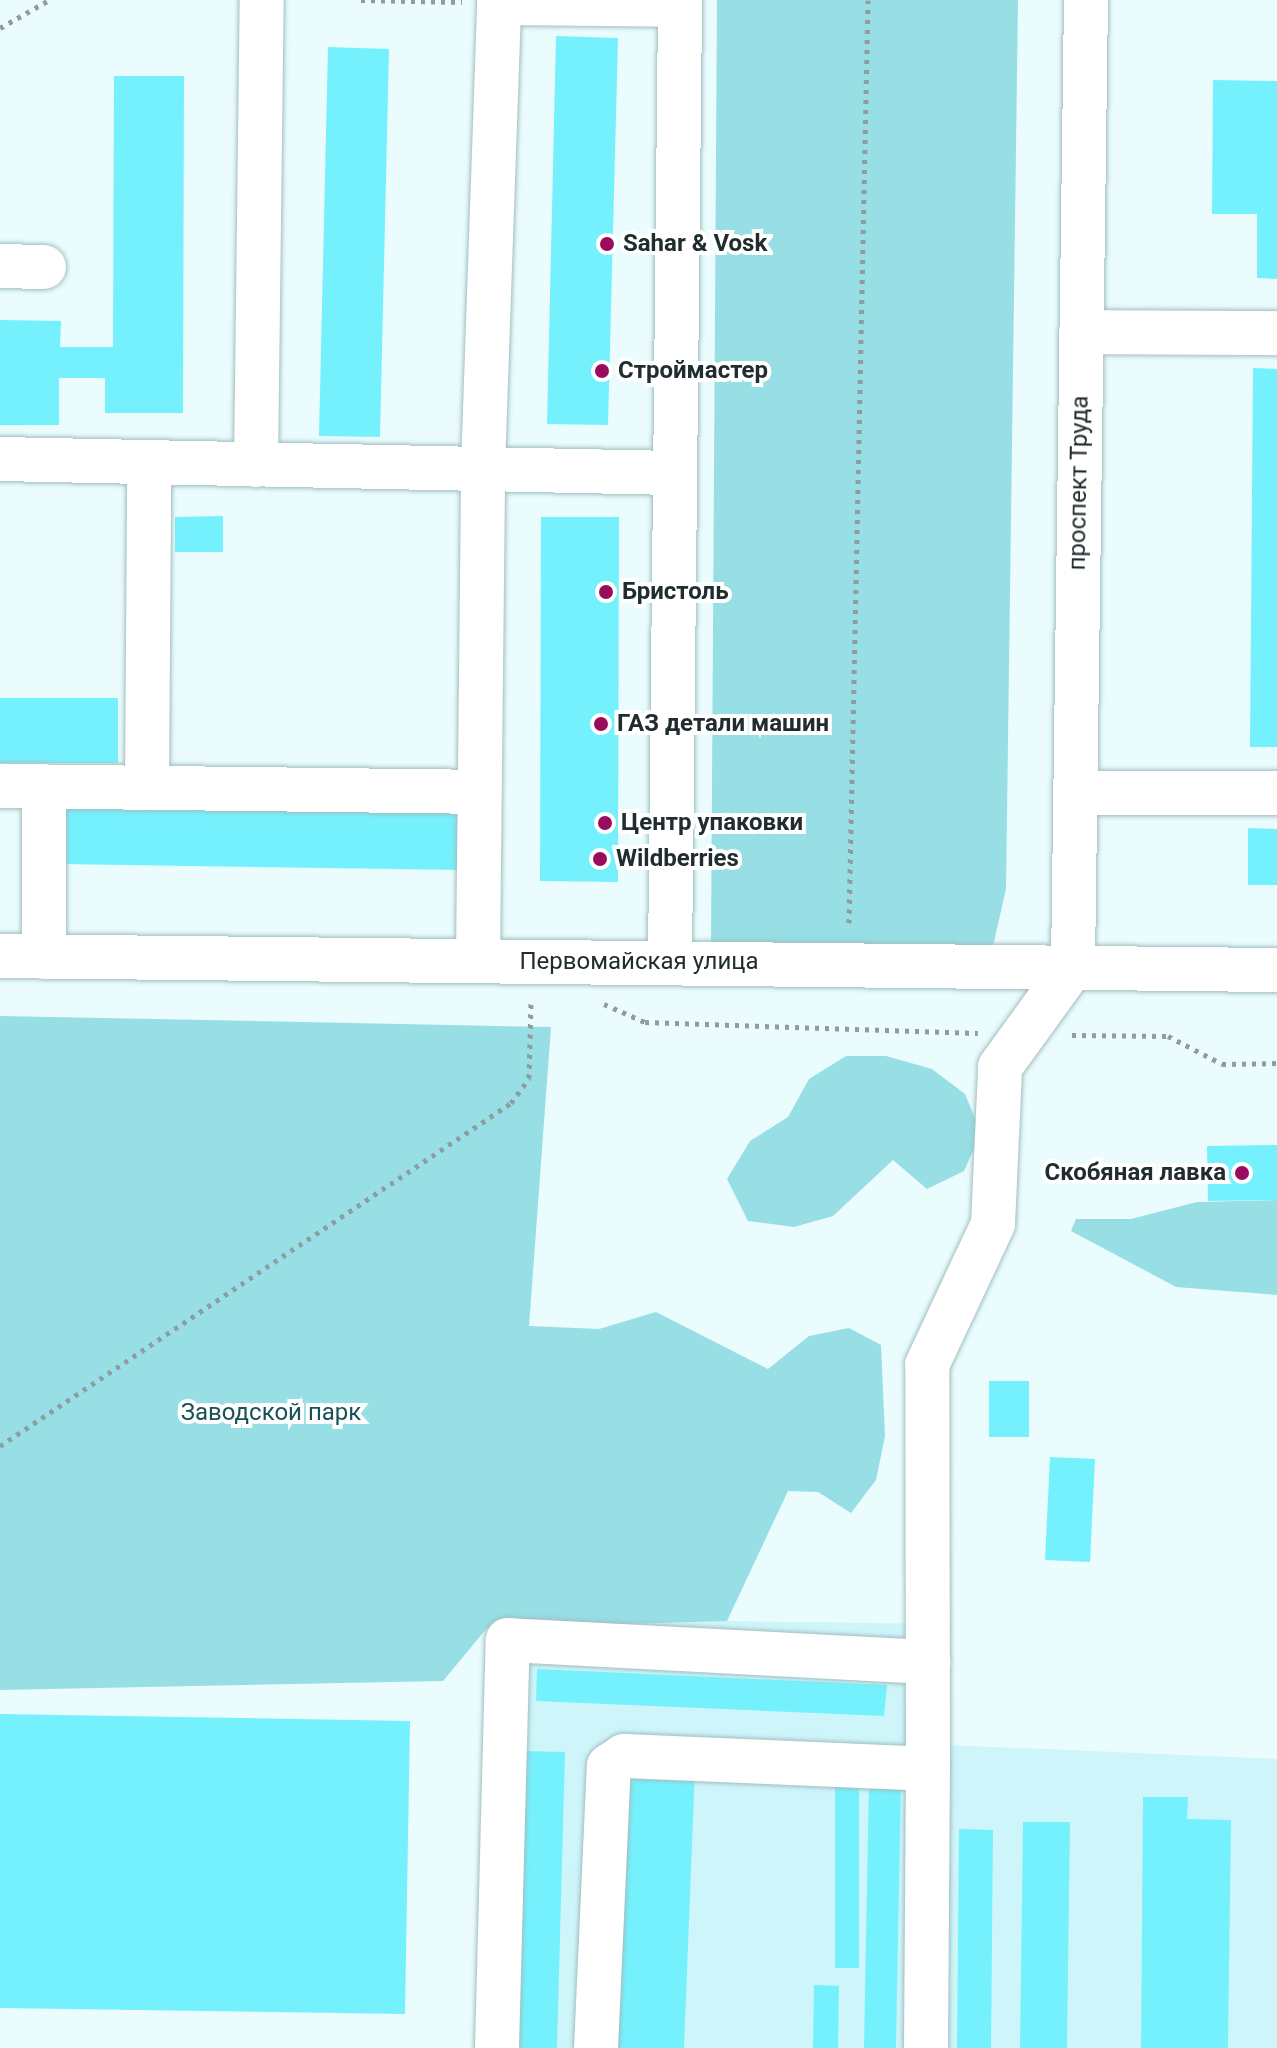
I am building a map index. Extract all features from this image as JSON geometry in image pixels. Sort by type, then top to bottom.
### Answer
[{"type":"street","points":[[256,465],[262,0]]},
{"type":"street","name":"проспект Труда","points":[[1073,966],[1086,0]]},
{"type":"street","points":[[478,960],[483,467],[499,3],[680,2],[670,962]]},
{"type":"street","points":[[0,266],[44,267]]},
{"type":"street","points":[[1081,332],[1277,333]]},
{"type":"street","points":[[0,459],[675,473]]},
{"type":"street","points":[[147,788],[149,464]]},
{"type":"street","points":[[0,786],[479,792]]},
{"type":"street","points":[[44,786],[44,957]]},
{"type":"street","points":[[1075,793],[1277,793]]},
{"type":"street","name":"Первомайская улица","points":[[0,956],[1277,970]]},
{"type":"street","points":[[926,2048],[927,1365],[993,1224],[1000,1067],[1073,966]]},
{"type":"street","points":[[497,2048],[508,1640],[928,1662]]},
{"type":"street","points":[[596,2048],[609,1766],[624,1756],[928,1769]]},
{"type":"path","points":[[0,28],[49,0]]},
{"type":"path","points":[[361,0],[499,3]]},
{"type":"path","points":[[849,923],[868,0]]},
{"type":"path","points":[[0,1446],[511,1103],[529,1078],[531,998]]},
{"type":"path","points":[[592,999],[645,1022],[1168,1036],[1222,1064],[1277,1063]]},
{"type":"shaded area","points":[[727,1621],[951,1624],[949,1745],[1277,1759],[1277,2048],[478,2048],[486,1628]]},
{"type":"green space","points":[[717,0],[1018,0],[1006,889],[993,946],[711,943]]},
{"type":"green space","name":"Заводской парк","points":[[0,1016],[551,1027],[529,1326],[599,1329],[656,1312],[768,1369],[809,1336],[849,1328],[881,1345],[885,1436],[876,1480],[851,1513],[818,1492],[788,1491],[727,1621],[487,1628],[443,1681],[0,1690]]},
{"type":"green space","points":[[846,1056],[886,1056],[932,1069],[965,1094],[981,1133],[964,1171],[927,1189],[893,1160],[833,1216],[794,1227],[748,1221],[727,1179],[750,1141],[788,1117],[809,1079]]},
{"type":"green space","points":[[1277,1200],[1277,1295],[1176,1287],[1071,1231],[1076,1219],[1131,1219],[1197,1202]]},
{"type":"building","points":[[556,36],[618,38],[608,425],[547,424]]},
{"type":"building","points":[[328,47],[389,49],[380,437],[319,436]]},
{"type":"building","points":[[114,76],[184,76],[183,413],[105,413],[105,378],[59,378],[59,425],[0,425],[0,320],[61,321],[60,347],[113,347]]},
{"type":"building","points":[[1213,80],[1277,81],[1277,279],[1257,278],[1257,214],[1212,214]]},
{"type":"building","points":[[1253,368],[1277,369],[1277,747],[1250,747]]},
{"type":"building","points":[[223,516],[223,552],[175,552],[175,517]]},
{"type":"building","points":[[541,517],[619,517],[618,882],[540,881]]},
{"type":"building","points":[[0,698],[118,698],[118,763],[0,763]]},
{"type":"building","points":[[61,795],[463,801],[462,870],[60,864]]},
{"type":"building","points":[[1248,828],[1277,829],[1277,885],[1248,885]]},
{"type":"building","name":"Скобяная лавка","points":[[1277,1145],[1277,1200],[1208,1201],[1207,1146]]},
{"type":"building","points":[[989,1381],[1029,1381],[1029,1437],[989,1437]]},
{"type":"building","points":[[1050,1457],[1095,1459],[1090,1562],[1045,1560]]},
{"type":"building","points":[[537,1669],[887,1685],[884,1716],[536,1701]]},
{"type":"building","points":[[0,1714],[410,1721],[405,2014],[0,2008]]},
{"type":"building","points":[[524,1751],[565,1752],[557,2048],[516,2048]]},
{"type":"building","points":[[624,1765],[695,1768],[684,2048],[613,2048]]},
{"type":"building","points":[[869,1779],[901,1780],[896,2048],[864,2048]]},
{"type":"building","points":[[835,1780],[859,1780],[859,1968],[835,1968]]},
{"type":"building","points":[[1143,1797],[1188,1797],[1187,1819],[1231,1820],[1228,2048],[1141,2048]]},
{"type":"building","points":[[1023,1822],[1070,1822],[1067,2048],[1020,2048]]},
{"type":"building","points":[[959,1829],[993,1830],[991,2048],[957,2048]]},
{"type":"building","points":[[814,1985],[839,1986],[838,2048],[813,2048]]},
{"type":"place","name":"Sahar & Vosk","points":[[607,244]]},
{"type":"place","name":"Строймастер","points":[[602,371]]},
{"type":"place","name":"Бристоль","points":[[606,592]]},
{"type":"place","name":"ГАЗ детали машин","points":[[601,724]]},
{"type":"place","name":"Центр упаковки","points":[[605,823]]},
{"type":"place","name":"Wildberries","points":[[600,859]]},
{"type":"place","name":"Скобяная лавка","points":[[1242,1173]]}]
